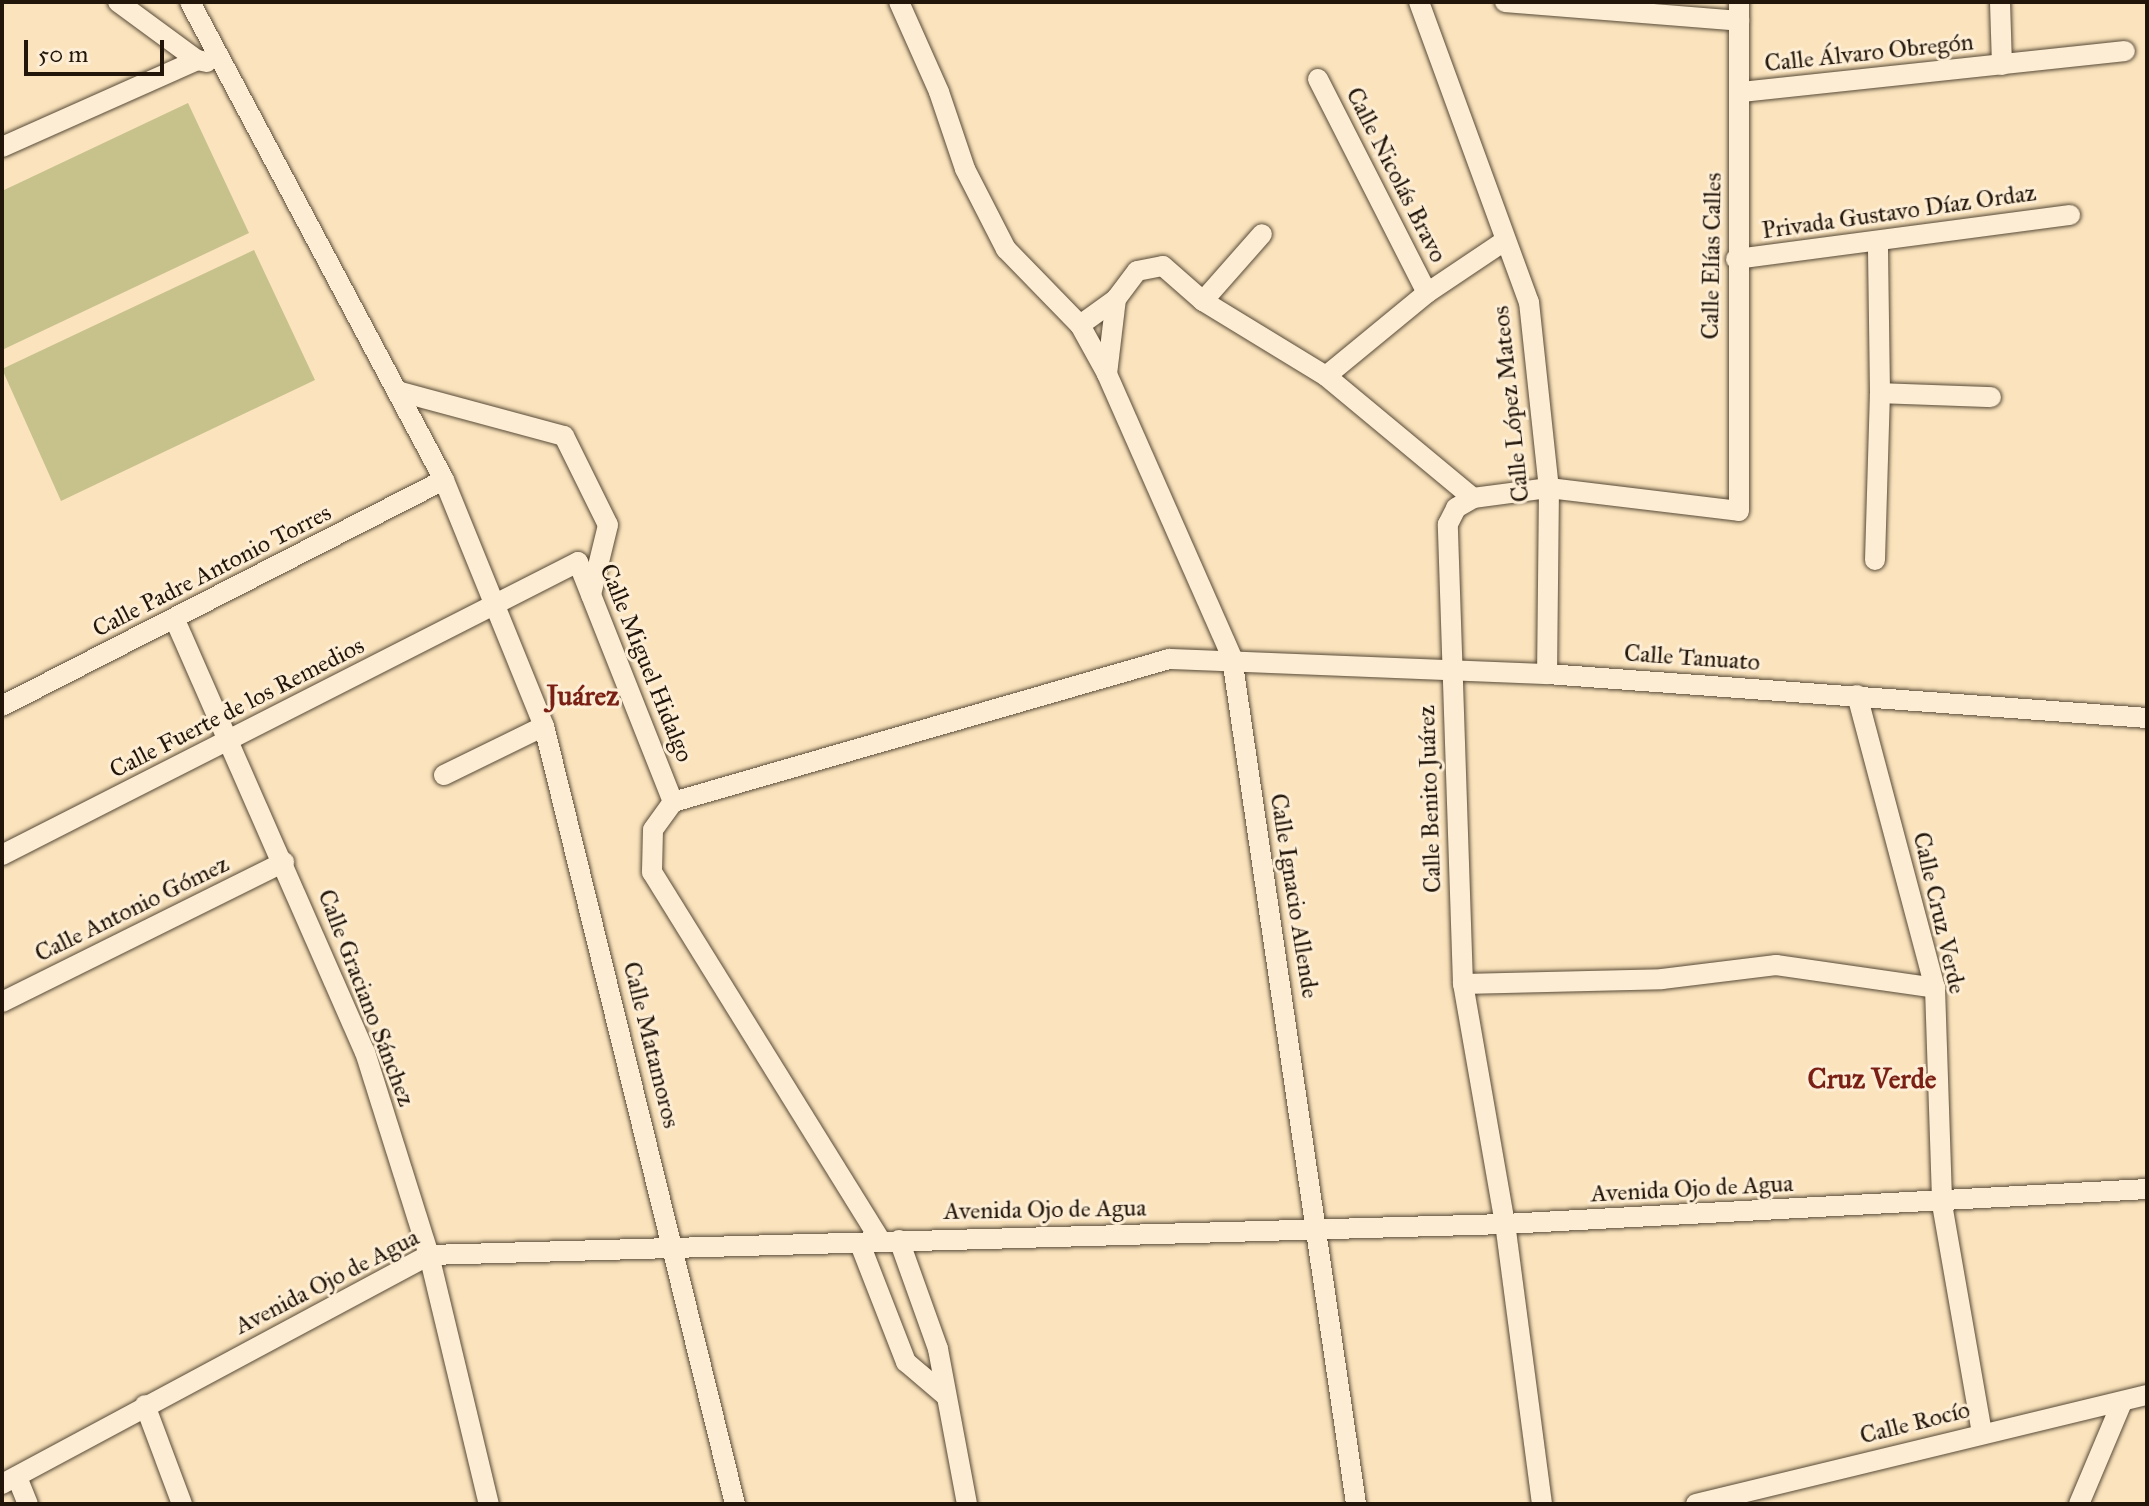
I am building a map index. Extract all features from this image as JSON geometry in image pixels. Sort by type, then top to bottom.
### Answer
[{"type":"street","points":[[118,2],[197,60],[223,64]]},
{"type":"street","points":[[190,2],[444,480],[494,606]]},
{"type":"street","name":"Calle Ignacio Allende","points":[[899,2],[939,92],[965,169],[1006,249],[1080,325],[1107,374],[1232,658],[1356,1504]]},
{"type":"street","name":"Calle López Mateos","points":[[1419,2],[1503,242],[1529,302],[1549,488],[1547,674]]},
{"type":"street","points":[[1505,2],[1739,12]]},
{"type":"street","points":[[2000,2],[2002,65]]},
{"type":"street","name":"Calle Elías Calles","points":[[1549,488],[1739,511],[1736,259],[1742,92],[1739,12]]},
{"type":"street","name":"Calle Álvaro Obregón","points":[[1742,92],[2125,51]]},
{"type":"street","points":[[2,147],[197,60]]},
{"type":"street","name":"Calle Nicolás Bravo","points":[[1318,79],[1427,293]]},
{"type":"street","name":"Privada Gustavo Díaz Ordaz","points":[[1736,259],[1878,244],[2070,215]]},
{"type":"street","points":[[1203,301],[1262,234]]},
{"type":"street","points":[[1326,376],[1427,293],[1503,242]]},
{"type":"street","points":[[1875,560],[1880,393],[1878,244]]},
{"type":"street","points":[[1080,325],[1116,299],[1137,271],[1151,265],[1163,266],[1203,301],[1326,376],[1473,498],[1549,488]]},
{"type":"street","points":[[1107,374],[1116,299]]},
{"type":"street","points":[[397,391],[564,436],[608,525],[591,595]]},
{"type":"street","points":[[1880,393],[1991,397]]},
{"type":"street","name":"Calle Padre Antonio Torres","points":[[2,706],[444,480]]},
{"type":"street","name":"Calle Benito Juárez","points":[[1473,498],[1456,508],[1448,524],[1463,984],[1505,1224],[1542,1504]]},
{"type":"street","name":"Calle Miguel Hidalgo","points":[[494,606],[578,562],[673,802],[653,830],[652,872],[880,1242],[938,1349],[967,1504]]},
{"type":"street","name":"Calle Matamoros","points":[[494,606],[544,726],[676,1247],[735,1504]]},
{"type":"street","name":"Calle Fuerte de los Remedios","points":[[2,855],[232,742],[494,606]]},
{"type":"street","name":"Calle Graciano Sánchez","points":[[175,620],[232,742],[365,1052],[429,1255],[489,1504]]},
{"type":"street","name":"Calle Tanuato","points":[[673,802],[1169,659],[1232,658],[1451,673],[1547,674],[2147,718]]},
{"type":"street","name":"Calle Cruz Verde","points":[[1857,695],[1935,988],[1942,1204],[1982,1433]]},
{"type":"street","points":[[444,775],[544,726]]},
{"type":"street","name":"Calle Antonio Gómez","points":[[2,1002],[284,862]]},
{"type":"street","points":[[1463,984],[1662,979],[1776,965],[1935,988]]},
{"type":"street","name":"Avenida Ojo de Agua","points":[[10,1481],[145,1405],[429,1255],[1505,1224],[1942,1204],[2147,1189]]},
{"type":"street","name":"Calle Miguel Hidalgo","points":[[880,1242],[906,1362],[946,1396]]},
{"type":"street","name":"Calle Rocío","points":[[1696,1504],[2147,1395]]},
{"type":"street","points":[[2079,1504],[2122,1402]]},
{"type":"street","points":[[145,1405],[182,1504]]},
{"type":"street","points":[[10,1481],[28,1504]]},
{"type":"shaded area","points":[[188,103],[249,233],[2,350],[2,191]]},
{"type":"shaded area","points":[[254,250],[315,380],[61,501],[2,369]]},
{"type":"district","name":"Juárez","points":[[583,696]]},
{"type":"district","name":"Cruz Verde","points":[[1872,1079]]}]
